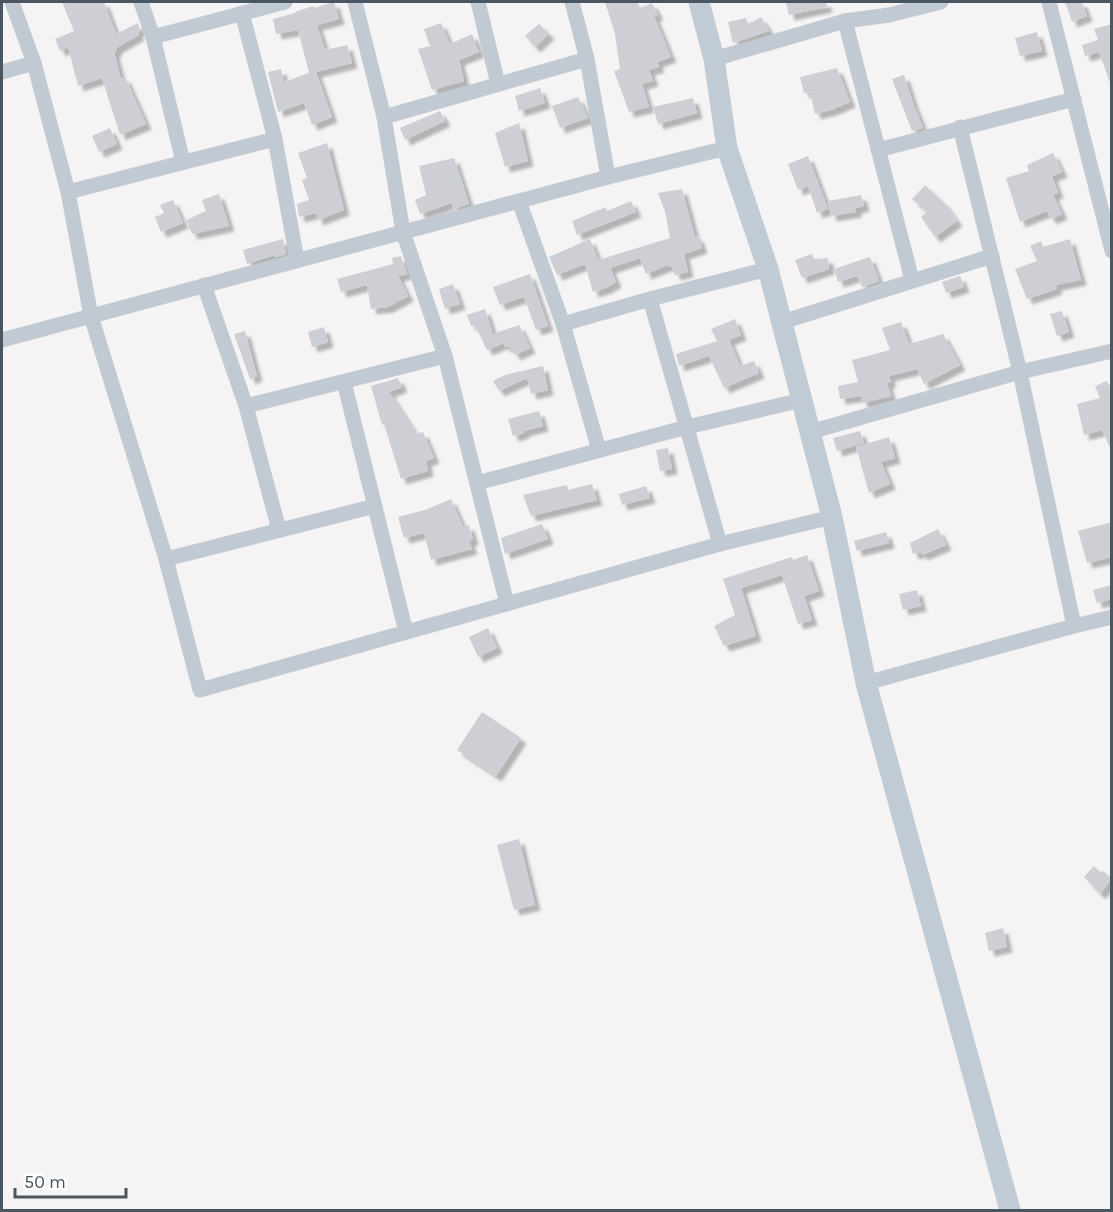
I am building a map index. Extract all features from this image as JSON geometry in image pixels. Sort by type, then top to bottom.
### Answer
[{"type":"street","points":[[12,2],[34,63],[68,192],[91,316],[166,559],[200,690],[720,544],[832,517]]},
{"type":"street","points":[[141,2],[153,37],[183,162]]},
{"type":"street","points":[[153,37],[285,2]]},
{"type":"street","points":[[355,2],[384,117],[404,232],[445,356],[507,604]]},
{"type":"street","points":[[478,2],[498,84]]},
{"type":"street","points":[[572,2],[587,59],[608,177]]},
{"type":"street","points":[[699,2],[714,59],[728,148],[768,269],[832,517],[866,683],[1010,1210]]},
{"type":"street","points":[[714,59],[887,8],[941,2]]},
{"type":"street","points":[[1049,2],[1109,228],[1112,251]]},
{"type":"street","points":[[242,13],[275,139],[297,260]]},
{"type":"street","points":[[845,21],[912,280]]},
{"type":"street","points":[[384,117],[587,59]]},
{"type":"street","points":[[2,72],[34,63]]},
{"type":"street","points":[[878,150],[1074,99]]},
{"type":"street","points":[[960,127],[1020,372],[1074,626]]},
{"type":"street","points":[[68,192],[275,139]]},
{"type":"street","points":[[2,340],[608,177],[728,148]]},
{"type":"street","points":[[519,201],[563,324],[599,450]]},
{"type":"street","points":[[782,322],[992,256]]},
{"type":"street","points":[[563,324],[768,269]]},
{"type":"street","points":[[204,285],[246,406],[279,530]]},
{"type":"street","points":[[650,299],[720,544]]},
{"type":"street","points":[[810,432],[1020,372],[1112,351]]},
{"type":"street","points":[[246,406],[445,356]]},
{"type":"street","points":[[344,381],[406,632]]},
{"type":"street","points":[[477,483],[687,427],[802,400]]},
{"type":"street","points":[[166,559],[375,506]]},
{"type":"street","points":[[866,683],[1112,617]]},
{"type":"building","points":[[62,2],[104,2],[116,34],[138,23],[139,35],[116,48],[114,52],[121,79],[125,77],[146,124],[120,135],[102,78],[78,86],[68,47],[60,51],[55,39],[74,31]]},
{"type":"building","points":[[334,2],[339,19],[317,25],[325,50],[347,45],[352,63],[316,72],[332,117],[312,125],[304,103],[278,112],[268,72],[281,69],[284,82],[309,73],[298,30],[276,34],[273,19]]},
{"type":"building","points":[[605,2],[637,2],[640,8],[652,3],[658,15],[654,16],[671,57],[657,62],[659,67],[649,70],[653,81],[642,84],[649,107],[629,112],[614,71],[620,69],[615,34]]},
{"type":"building","points":[[786,2],[826,2],[827,7],[789,15]]},
{"type":"building","points":[[1065,2],[1082,2],[1087,16],[1072,22]]},
{"type":"building","points":[[761,17],[769,31],[733,43],[728,22],[746,18],[748,24]]},
{"type":"building","points":[[441,23],[450,44],[472,34],[479,52],[459,60],[464,81],[432,90],[418,49],[430,46],[424,29]]},
{"type":"building","points":[[539,24],[549,34],[535,47],[525,36]]},
{"type":"building","points":[[1112,24],[1112,83],[1110,83],[1099,52],[1085,56],[1082,45],[1098,40],[1094,29]]},
{"type":"building","points":[[1037,32],[1042,51],[1020,56],[1015,38]]},
{"type":"building","points":[[837,68],[850,102],[815,114],[810,92],[804,93],[800,77]]},
{"type":"building","points":[[904,75],[923,128],[912,131],[892,79]]},
{"type":"building","points":[[540,88],[545,103],[519,111],[515,96]]},
{"type":"building","points":[[578,97],[588,118],[560,128],[552,106]]},
{"type":"building","points":[[693,98],[697,113],[658,124],[653,107]]},
{"type":"building","points":[[440,111],[445,121],[405,140],[400,128]]},
{"type":"building","points":[[519,123],[528,161],[505,167],[495,133]]},
{"type":"building","points":[[110,128],[117,144],[99,152],[92,136]]},
{"type":"building","points":[[327,143],[344,210],[318,220],[316,213],[299,217],[297,204],[309,200],[302,180],[307,178],[298,153]]},
{"type":"building","points":[[1053,153],[1062,172],[1052,176],[1058,193],[1053,195],[1062,214],[1051,219],[1047,211],[1020,222],[1006,178],[1029,171],[1027,165]]},
{"type":"building","points":[[808,156],[828,209],[817,213],[808,186],[798,190],[788,164]]},
{"type":"building","points":[[454,158],[469,204],[453,209],[452,203],[420,214],[415,200],[426,195],[419,166]]},
{"type":"building","points":[[925,185],[945,204],[957,221],[935,237],[921,217],[927,212],[912,199]]},
{"type":"building","points":[[682,189],[695,237],[698,236],[702,248],[684,254],[688,272],[675,275],[672,266],[668,265],[646,274],[640,258],[610,268],[616,282],[593,292],[585,264],[557,275],[549,257],[590,239],[598,260],[670,238],[665,211],[658,193]]},
{"type":"building","points":[[219,194],[229,226],[192,234],[186,220],[206,211],[202,200]]},
{"type":"building","points":[[861,195],[864,206],[856,208],[856,212],[831,216],[828,201]]},
{"type":"building","points":[[173,200],[183,223],[161,232],[155,217],[164,213],[160,205]]},
{"type":"building","points":[[631,201],[636,212],[577,235],[572,221],[606,207],[607,211]]},
{"type":"building","points":[[283,239],[286,254],[275,257],[274,255],[247,264],[243,250]]},
{"type":"building","points":[[1070,239],[1081,280],[1056,285],[1057,288],[1054,290],[1027,299],[1015,269],[1037,261],[1030,246],[1041,241],[1043,247]]},
{"type":"building","points":[[812,254],[814,259],[828,258],[829,269],[802,278],[795,260]]},
{"type":"building","points":[[401,256],[407,274],[398,276],[408,296],[388,307],[371,309],[367,285],[341,292],[337,279],[393,264],[392,258]]},
{"type":"building","points":[[870,257],[879,281],[862,287],[857,276],[838,282],[834,269]]},
{"type":"building","points":[[530,274],[548,326],[536,330],[524,297],[500,305],[493,287]]},
{"type":"building","points":[[960,276],[964,287],[946,293],[942,282]]},
{"type":"building","points":[[453,284],[460,304],[445,309],[439,289]]},
{"type":"building","points":[[485,309],[493,334],[519,325],[530,348],[515,355],[510,346],[505,347],[504,343],[487,350],[475,325],[471,326],[467,315]]},
{"type":"building","points":[[1062,311],[1069,332],[1057,336],[1050,314]]},
{"type":"building","points":[[735,319],[741,335],[729,340],[740,366],[754,361],[759,373],[724,388],[709,356],[679,366],[676,354],[717,341],[711,329]]},
{"type":"building","points":[[901,322],[909,344],[943,334],[960,365],[924,384],[917,369],[889,376],[891,382],[887,383],[891,396],[862,403],[861,396],[840,399],[838,386],[858,382],[852,360],[890,350],[882,328]]},
{"type":"building","points":[[324,327],[328,342],[312,347],[308,332]]},
{"type":"building","points":[[245,331],[257,376],[250,379],[234,334]]},
{"type":"building","points":[[543,366],[548,390],[531,394],[527,378],[499,391],[493,381],[505,375]]},
{"type":"building","points":[[398,378],[402,387],[389,392],[416,434],[423,432],[434,458],[426,461],[428,471],[401,479],[371,386]]},
{"type":"building","points":[[1107,381],[1108,385],[1112,384],[1112,452],[1102,430],[1084,435],[1077,404],[1100,398],[1095,386]]},
{"type":"building","points":[[539,411],[543,426],[513,436],[508,419]]},
{"type":"building","points":[[860,431],[864,443],[837,451],[833,438]]},
{"type":"building","points":[[889,437],[895,458],[881,462],[890,484],[869,493],[856,447]]},
{"type":"building","points":[[668,448],[672,469],[660,471],[656,450]]},
{"type":"building","points":[[592,484],[597,500],[531,516],[523,495],[567,485],[568,490]]},
{"type":"building","points":[[646,486],[650,498],[622,505],[619,494]]},
{"type":"building","points":[[451,499],[463,527],[469,525],[473,540],[469,541],[472,549],[431,560],[424,533],[404,538],[398,517],[425,510]]},
{"type":"building","points":[[1112,522],[1112,557],[1087,563],[1078,531]]},
{"type":"building","points":[[542,524],[548,539],[505,554],[501,538]]},
{"type":"building","points":[[938,529],[946,545],[922,555],[921,552],[913,554],[910,543]]},
{"type":"building","points":[[886,532],[889,543],[857,551],[854,541]]},
{"type":"building","points":[[807,555],[819,591],[804,596],[812,620],[798,624],[782,575],[741,588],[756,636],[724,646],[714,626],[735,615],[723,579],[792,557],[793,560]]},
{"type":"building","points":[[1112,585],[1112,599],[1097,603],[1093,590]]},
{"type":"building","points":[[917,590],[921,606],[903,610],[899,594]]},
{"type":"building","points":[[488,628],[497,648],[478,657],[469,637]]},
{"type":"building","points":[[482,712],[521,738],[496,776],[457,750]]},
{"type":"building","points":[[519,839],[535,905],[514,910],[497,845]]},
{"type":"building","points":[[1094,866],[1112,879],[1100,894],[1084,877]]},
{"type":"building","points":[[1003,928],[1007,947],[989,951],[985,933]]}]
